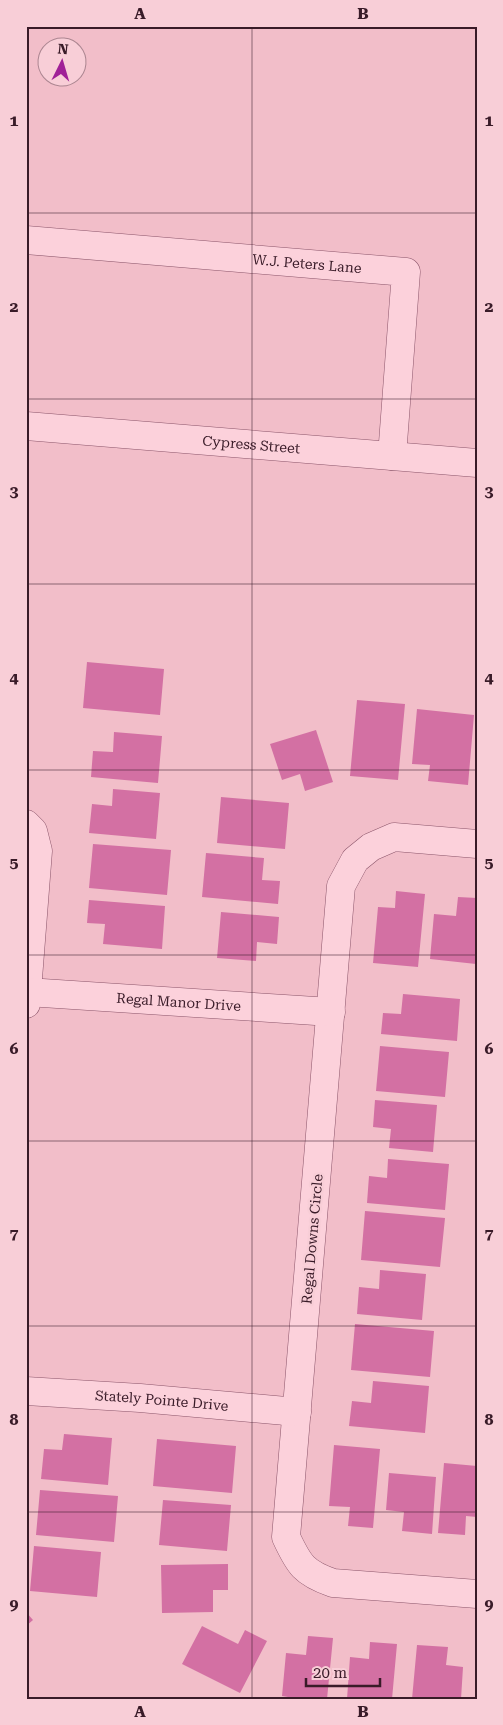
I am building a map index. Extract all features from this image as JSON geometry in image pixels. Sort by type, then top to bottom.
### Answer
[{"type":"street","name":"W.J. Peters Lane","points":[[26,240],[406,272],[392,456]]},
{"type":"street","name":"Cypress Street","points":[[26,426],[477,463]]},
{"type":"street","points":[[26,824],[33,831],[38,850],[27,998]]},
{"type":"street","name":"Regal Downs Circle","points":[[477,844],[394,837],[371,847],[355,860],[341,886],[286,1537],[297,1561],[315,1576],[333,1582],[477,1594]]},
{"type":"street","name":"Regal Manor Drive","points":[[27,998],[330,1012]]},
{"type":"street","name":"Stately Pointe Drive","points":[[26,1391],[140,1398],[297,1412]]},
{"type":"building","points":[[87,662],[164,669],[160,715],[83,708]]},
{"type":"building","points":[[357,700],[405,704],[398,780],[350,776]]},
{"type":"building","points":[[417,709],[474,715],[468,785],[428,781],[430,765],[412,764]]},
{"type":"building","points":[[316,730],[333,782],[305,791],[300,774],[282,780],[270,744]]},
{"type":"building","points":[[114,732],[162,736],[158,783],[91,777],[93,751],[113,752]]},
{"type":"building","points":[[113,789],[160,793],[156,839],[89,833],[92,804],[112,806]]},
{"type":"building","points":[[221,797],[289,803],[285,849],[217,843]]},
{"type":"building","points":[[93,844],[171,850],[167,895],[89,888]]},
{"type":"building","points":[[206,853],[264,858],[262,880],[280,881],[278,904],[202,897]]},
{"type":"building","points":[[396,891],[425,894],[418,967],[373,963],[378,907],[395,908]]},
{"type":"building","points":[[458,897],[477,898],[476,964],[430,959],[434,914],[456,916]]},
{"type":"building","points":[[89,900],[165,906],[162,949],[103,944],[105,924],[87,923]]},
{"type":"building","points":[[221,912],[279,917],[277,944],[257,942],[256,961],[217,958]]},
{"type":"building","points":[[403,994],[460,999],[457,1041],[381,1034],[383,1013],[401,1014]]},
{"type":"building","points":[[380,1046],[449,1052],[445,1097],[376,1091]]},
{"type":"building","points":[[375,1100],[437,1105],[433,1152],[389,1148],[391,1129],[373,1127]]},
{"type":"building","points":[[388,1159],[449,1164],[445,1210],[367,1203],[369,1176],[387,1178]]},
{"type":"building","points":[[365,1211],[445,1218],[440,1267],[361,1260]]},
{"type":"building","points":[[380,1270],[426,1274],[422,1320],[357,1314],[359,1287],[379,1289]]},
{"type":"building","points":[[355,1324],[434,1331],[430,1377],[351,1370]]},
{"type":"building","points":[[373,1381],[429,1386],[425,1433],[349,1426],[352,1401],[371,1403]]},
{"type":"building","points":[[64,1434],[112,1438],[108,1485],[41,1479],[44,1449],[62,1450]]},
{"type":"building","points":[[157,1439],[236,1446],[232,1493],[153,1486]]},
{"type":"building","points":[[334,1445],[380,1449],[373,1528],[348,1526],[350,1507],[329,1506]]},
{"type":"building","points":[[444,1463],[477,1466],[477,1517],[466,1516],[465,1535],[438,1533]]},
{"type":"building","points":[[389,1473],[436,1477],[432,1534],[402,1531],[404,1512],[386,1510]]},
{"type":"building","points":[[40,1490],[118,1496],[114,1542],[36,1535]]},
{"type":"building","points":[[163,1500],[231,1505],[227,1551],[159,1545]]},
{"type":"building","points":[[34,1546],[101,1552],[97,1597],[30,1591]]},
{"type":"building","points":[[228,1564],[228,1590],[213,1590],[213,1612],[162,1613],[161,1565]]},
{"type":"building","points":[[26,1612],[33,1620],[26,1626]]},
{"type":"building","points":[[202,1626],[238,1644],[245,1630],[267,1641],[240,1693],[182,1664]]},
{"type":"building","points":[[308,1636],[333,1638],[327,1699],[300,1699],[282,1696],[286,1653],[306,1655]]},
{"type":"building","points":[[370,1642],[397,1644],[392,1699],[347,1699],[350,1657],[369,1659]]},
{"type":"building","points":[[417,1645],[448,1647],[446,1665],[463,1667],[461,1699],[412,1699]]}]
